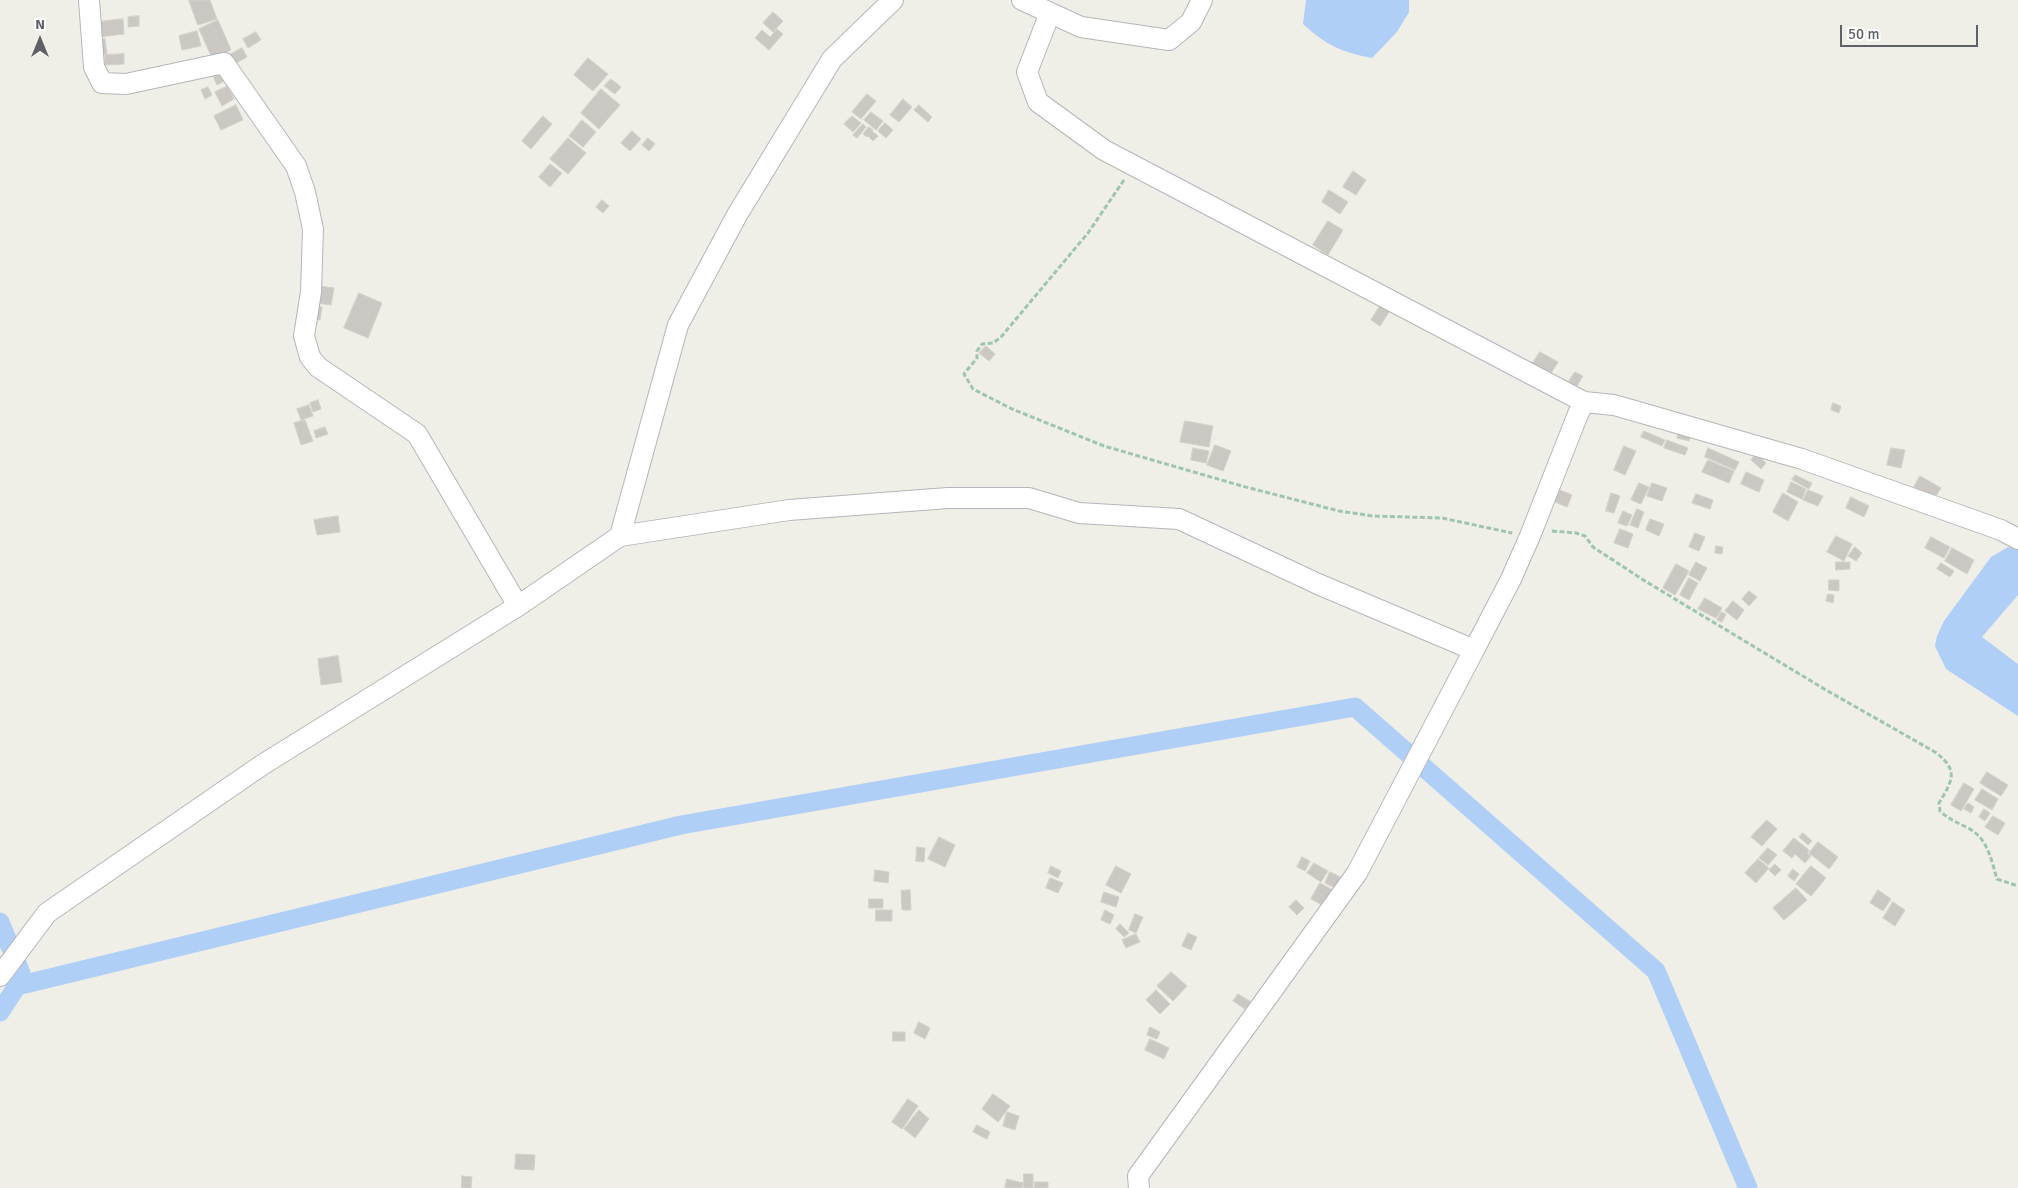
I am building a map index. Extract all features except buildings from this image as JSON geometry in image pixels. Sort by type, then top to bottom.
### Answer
[{"type":"street","points":[[90,0],[94,67],[102,82],[126,84],[224,63],[276,141],[296,166],[305,192],[313,229],[311,292],[304,336],[310,357],[318,367],[417,434],[518,606]]},
{"type":"street","points":[[620,536],[678,326],[737,215],[832,60],[893,0]]},
{"type":"street","points":[[1022,0],[1081,27],[1169,40],[1190,22],[1202,0]]},
{"type":"street","points":[[1050,13],[1027,72],[1038,102],[1104,150],[1584,402],[1614,405],[1802,459],[2002,530],[2018,539]]},
{"type":"street","points":[[1139,1188],[1138,1176],[1357,874],[1511,579],[1584,402]]},
{"type":"street","points":[[4,969],[47,914],[262,765],[518,606],[620,536],[790,510],[948,498],[1029,498],[1079,513],[1179,519],[1318,584],[1474,650]]},
{"type":"path","points":[[1134,165],[1088,233],[1000,337],[993,343],[982,344],[977,351],[977,358],[964,374],[973,389],[1012,409],[1104,446],[1242,486],[1339,511],[1372,516],[1442,518],[1530,536],[1556,531],[1585,536],[1593,547],[1645,581],[1826,690],[1935,752],[1950,766],[1951,775],[1949,786],[1939,803],[1940,811],[1948,819],[1981,837],[1986,845],[1996,879],[2018,886]]},
{"type":"water","points":[[1306,0],[1409,0],[1409,12],[1397,32],[1372,58],[1334,47],[1303,24]]},
{"type":"water","points":[[2008,547],[2018,549],[2018,595],[1982,637],[2018,664],[2018,716],[1946,669],[1935,646],[1937,636],[1944,621],[1991,557]]},
{"type":"waterway","points":[[17,986],[681,825],[1355,707],[1656,971],[1748,1188]]},
{"type":"waterway","points":[[0,922],[21,973],[17,986],[0,1012]]}]
